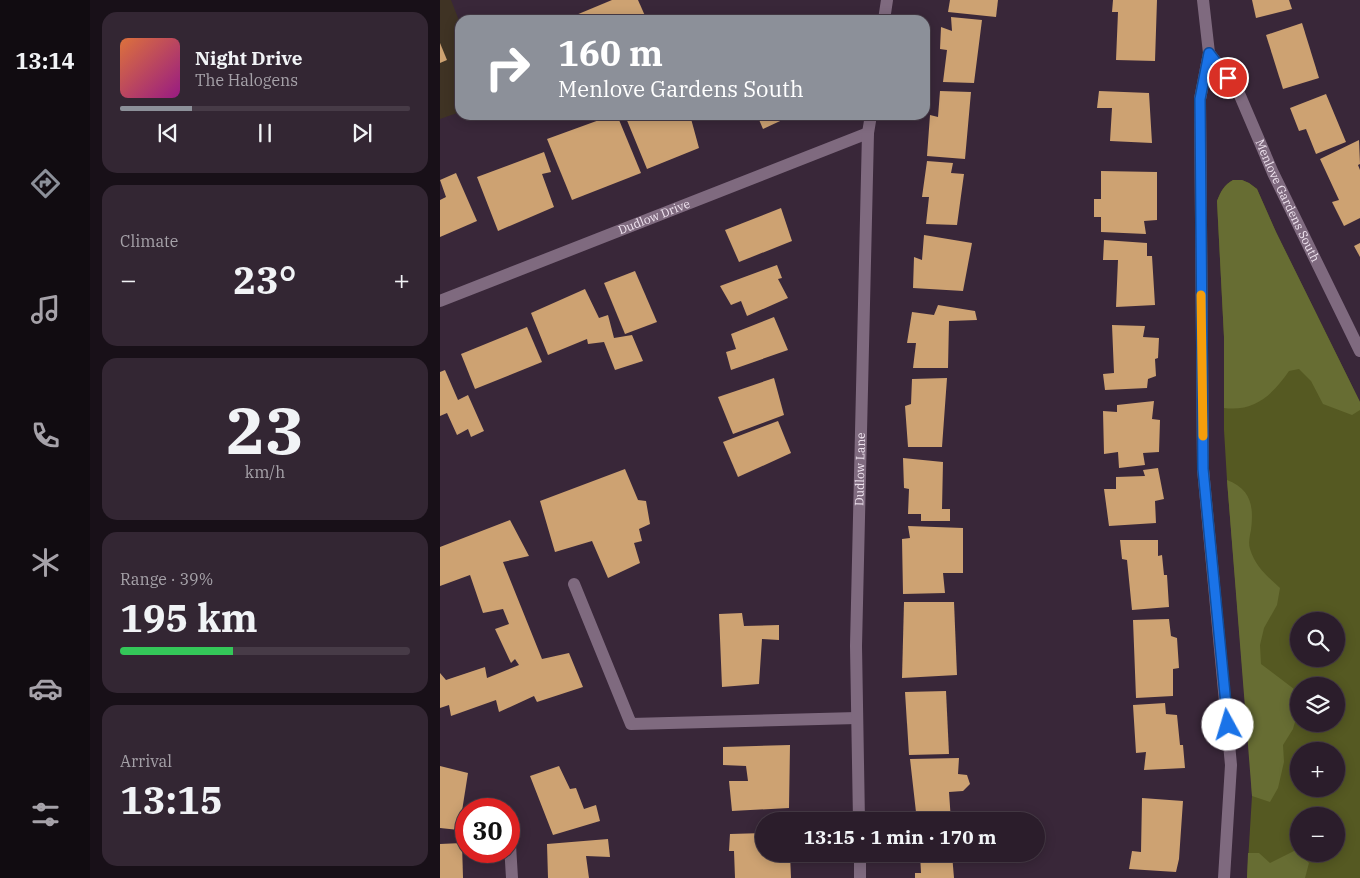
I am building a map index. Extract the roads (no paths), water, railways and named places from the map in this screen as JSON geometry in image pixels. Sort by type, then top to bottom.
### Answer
[{"type":"street","points":[[885,15],[887,0]]},
{"type":"street","points":[[1203,0],[1209,53],[1200,99],[1203,469],[1231,765],[1224,878]]},
{"type":"street","name":"Menlove Gardens South","points":[[1209,53],[1238,91],[1273,173],[1360,351]]},
{"type":"street","name":"Dudlow Lane","points":[[859,812],[856,646],[868,133],[870,120]]},
{"type":"street","name":"Dudlow Drive","points":[[440,301],[868,133]]},
{"type":"street","points":[[574,584],[630,724],[857,718]]},
{"type":"street","points":[[860,862],[860,878]]},
{"type":"street","points":[[511,863],[512,878]]}]
